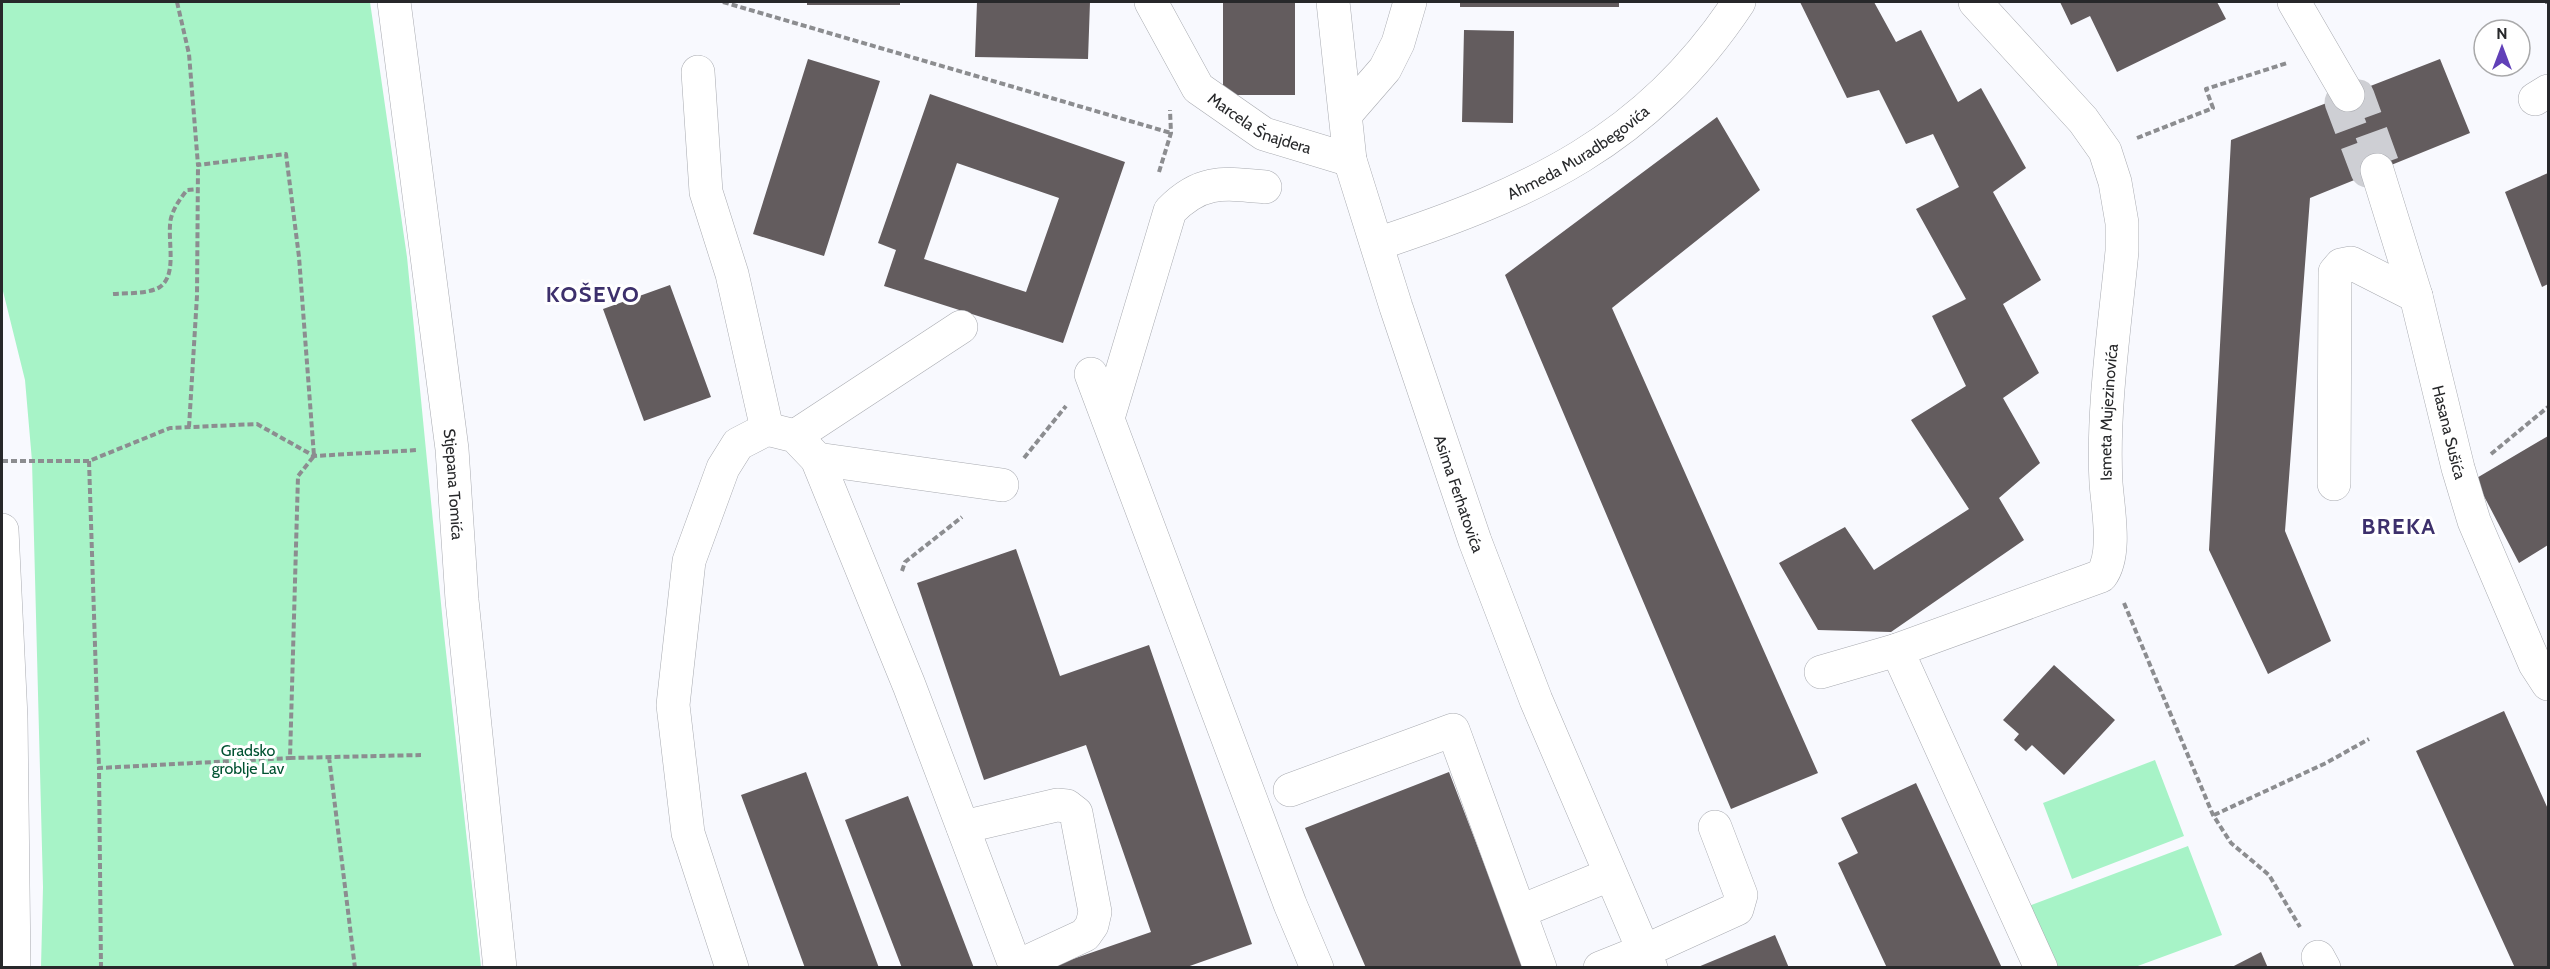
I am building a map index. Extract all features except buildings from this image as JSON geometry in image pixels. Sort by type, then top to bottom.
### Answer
[{"type":"street","name":"Stjepana Tomića","points":[[394,2],[452,449],[462,600],[500,968]]},
{"type":"street","name":"Marcela Šnajdera","points":[[1151,2],[1197,88],[1264,134],[1350,160]]},
{"type":"street","name":"Asima Ferhatovića","points":[[1333,2],[1350,160],[1377,244],[1479,551],[1541,715],[1647,959]]},
{"type":"street","points":[[1346,114],[1385,69],[1398,43],[1410,2]]},
{"type":"street","name":"Ahmeda Muradbegovića","points":[[1377,244],[1480,208],[1553,174],[1608,140],[1652,105],[1682,76],[1715,38],[1738,2]]},
{"type":"street","name":"Ismeta Mujezinovića","points":[[1975,2],[2084,120],[2105,151],[2115,182],[2122,223],[2122,250],[2104,451],[2110,546],[2108,566]]},
{"type":"street","points":[[2294,2],[2348,95]]},
{"type":"street","points":[[698,72],[706,192],[732,274],[793,442],[883,620],[1016,967],[1085,935],[1092,925],[1095,912],[1076,813],[1067,806],[1057,805],[963,827]]},
{"type":"street","name":"Hasana Sušića","points":[[2377,171],[2416,296],[2458,468],[2474,521],[2535,664],[2548,684]]},
{"type":"street","points":[[1108,418],[1170,210],[1185,195],[1202,187],[1231,184],[1265,187]]},
{"type":"street","points":[[2334,484],[2335,272],[2341,265],[2351,263],[2416,296]]},
{"type":"street","points":[[793,442],[961,327]]},
{"type":"street","points":[[1091,374],[1290,904],[1317,968]]},
{"type":"street","points":[[732,968],[688,833],[673,705],[689,561],[723,468],[738,444],[793,442],[1002,485]]},
{"type":"street","points":[[2,530],[11,718],[14,968]]},
{"type":"street","points":[[1821,672],[1897,650],[2101,576],[2108,566]]},
{"type":"street","points":[[1897,650],[2041,968]]},
{"type":"street","points":[[1290,790],[1453,730],[1540,968]]},
{"type":"street","points":[[1600,968],[1647,959],[1737,909],[1741,895],[1715,827]]},
{"type":"street","points":[[1521,911],[1609,875]]},
{"type":"path","points":[[177,2],[189,54],[198,165],[197,296],[189,427]]},
{"type":"path","points":[[723,2],[1171,133],[1159,174]]},
{"type":"path","points":[[2105,151],[2213,108],[2206,89],[2322,52]]},
{"type":"path","points":[[198,165],[286,154],[299,257],[314,456],[298,476],[290,758]]},
{"type":"path","points":[[113,294],[141,292],[162,285],[169,277],[170,220],[176,204],[187,190],[198,189]]},
{"type":"path","points":[[883,620],[905,562],[1002,485],[1091,374]]},
{"type":"path","points":[[2458,468],[2488,456],[2548,407]]},
{"type":"path","points":[[2,461],[88,461],[170,428],[257,424],[314,456],[452,449]]},
{"type":"path","points":[[88,461],[99,768],[101,968]]},
{"type":"path","points":[[2108,566],[2213,815],[2231,843],[2269,875],[2321,962]]},
{"type":"path","points":[[2213,815],[2326,764],[2369,739]]},
{"type":"path","points":[[99,768],[290,758],[421,755]]},
{"type":"path","points":[[329,757],[355,968]]},
{"type":"green space","name":"Gradsko groblje Lav","points":[[2,2],[370,2],[407,257],[444,634],[481,967],[41,967],[43,887],[32,461],[25,380],[2,287]]},
{"type":"green space","points":[[2155,760],[2184,836],[2072,879],[2043,803]]},
{"type":"green space","points":[[2188,846],[2222,935],[2135,967],[2049,967],[2026,907]]},
{"type":"tunnel","points":[[2348,95],[2358,96],[2383,165],[2377,170],[2367,171],[2341,102],[2348,95]]},
{"type":"district","name":"KOŠEVO","points":[[593,294]]},
{"type":"district","name":"BREKA","points":[[2399,526]]}]
